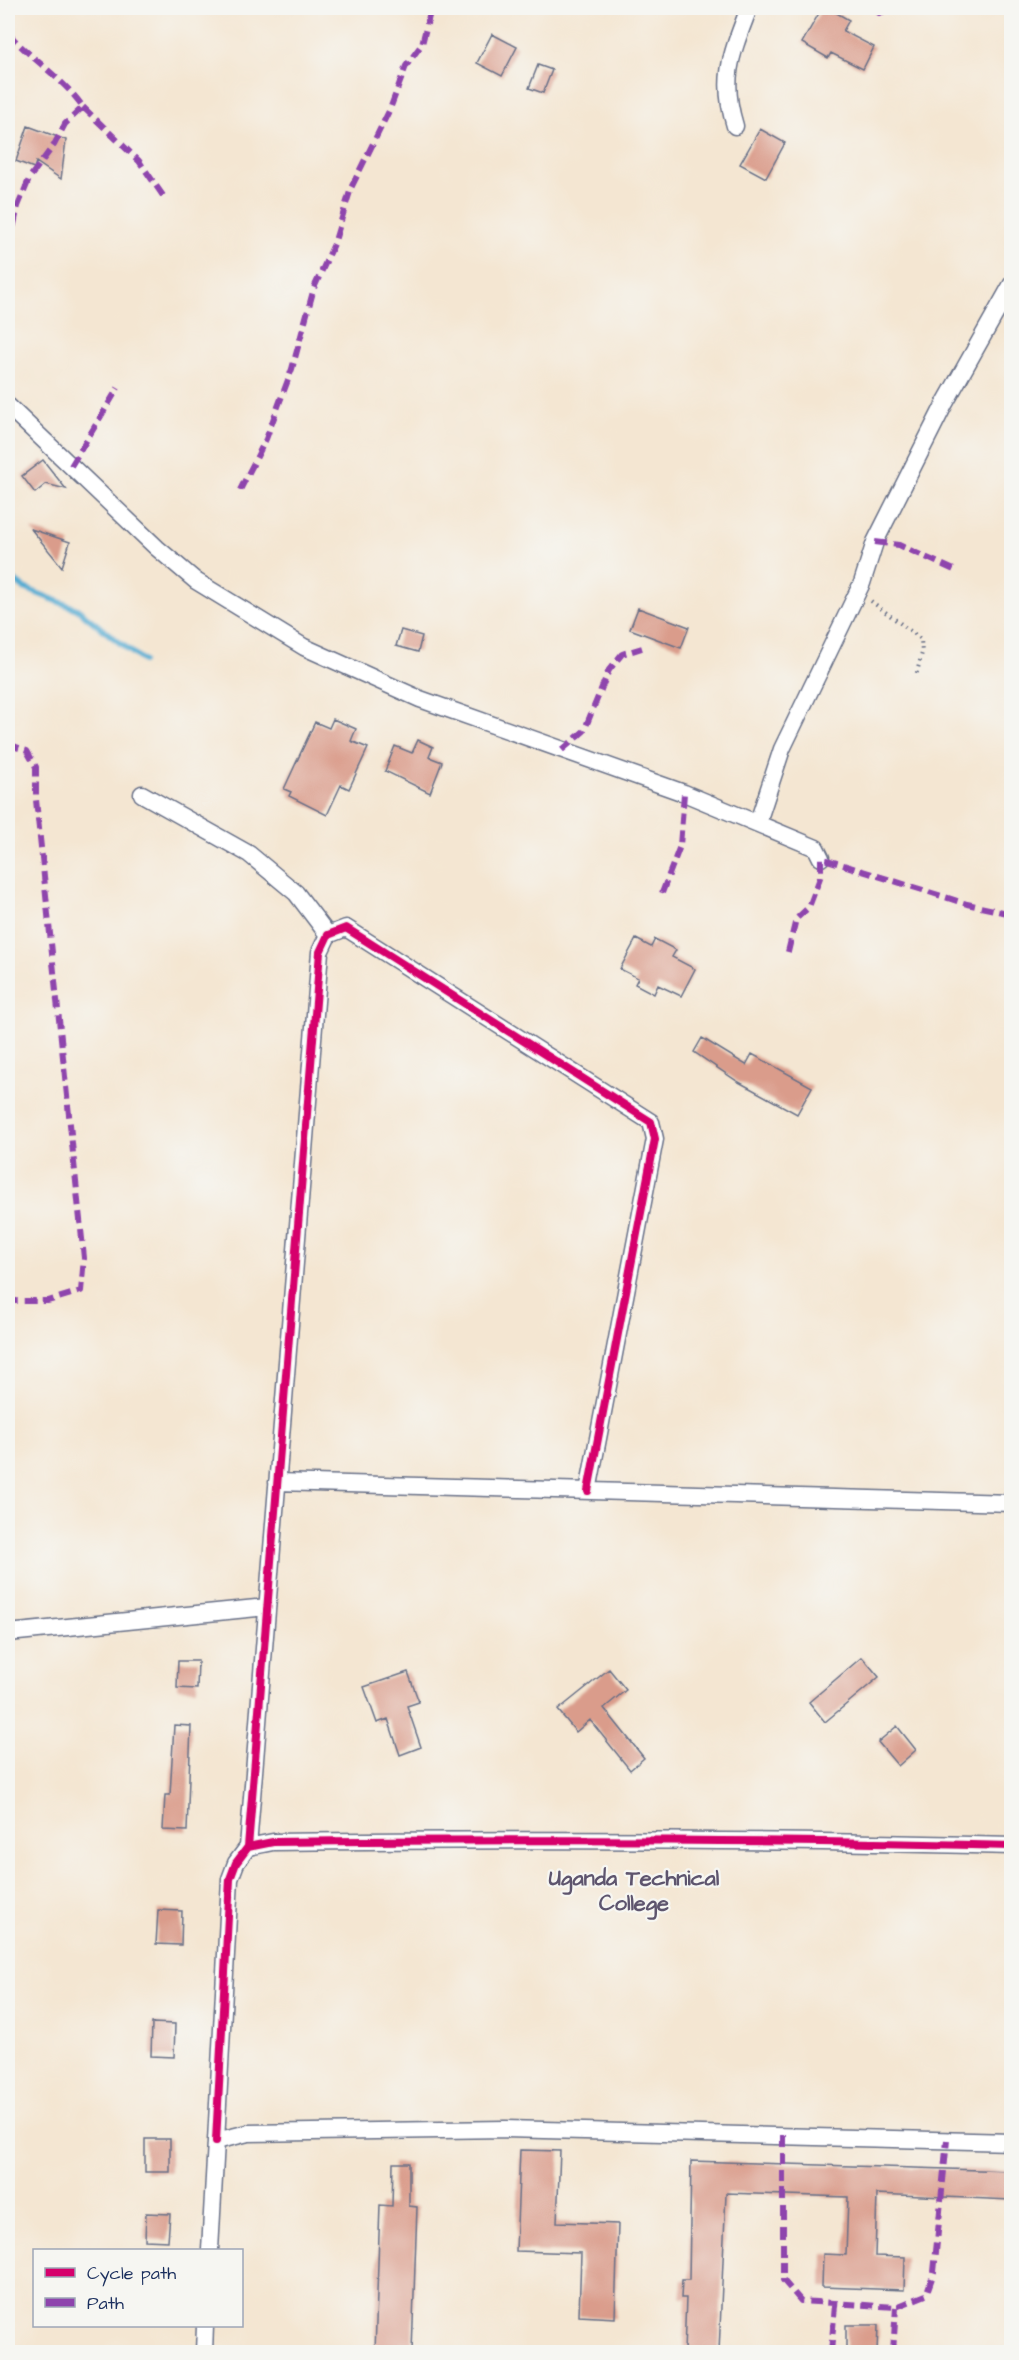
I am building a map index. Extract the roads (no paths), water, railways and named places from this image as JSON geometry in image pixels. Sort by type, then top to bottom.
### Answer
[{"type":"street","points":[[735,126],[727,103],[726,83],[731,58],[749,8]]},
{"type":"street","points":[[758,822],[782,749],[862,583],[875,542],[945,403],[1011,284]]},
{"type":"street","points":[[8,406],[158,548],[196,580],[304,647],[420,699],[758,822],[816,848],[821,858]]},
{"type":"street","points":[[142,794],[249,855],[296,893],[328,935]]},
{"type":"street","points":[[210,2249],[230,1879],[236,1863],[248,1846],[320,952],[328,935],[346,928],[651,1122],[656,1139],[588,1491]]},
{"type":"street","points":[[278,1482],[1011,1503]]},
{"type":"street","points":[[8,1633],[267,1607]]},
{"type":"street","points":[[248,1846],[273,1842],[593,1838],[766,1839],[1011,1846]]},
{"type":"street","points":[[216,2140],[248,2133],[505,2129],[1011,2142]]},
{"type":"street","points":[[204,2352],[206,2327]]},
{"type":"waterway","points":[[8,576],[24,588],[77,609],[143,661]]},
{"type":"district","name":"Uganda Technical College","points":[[634,1890]]}]
